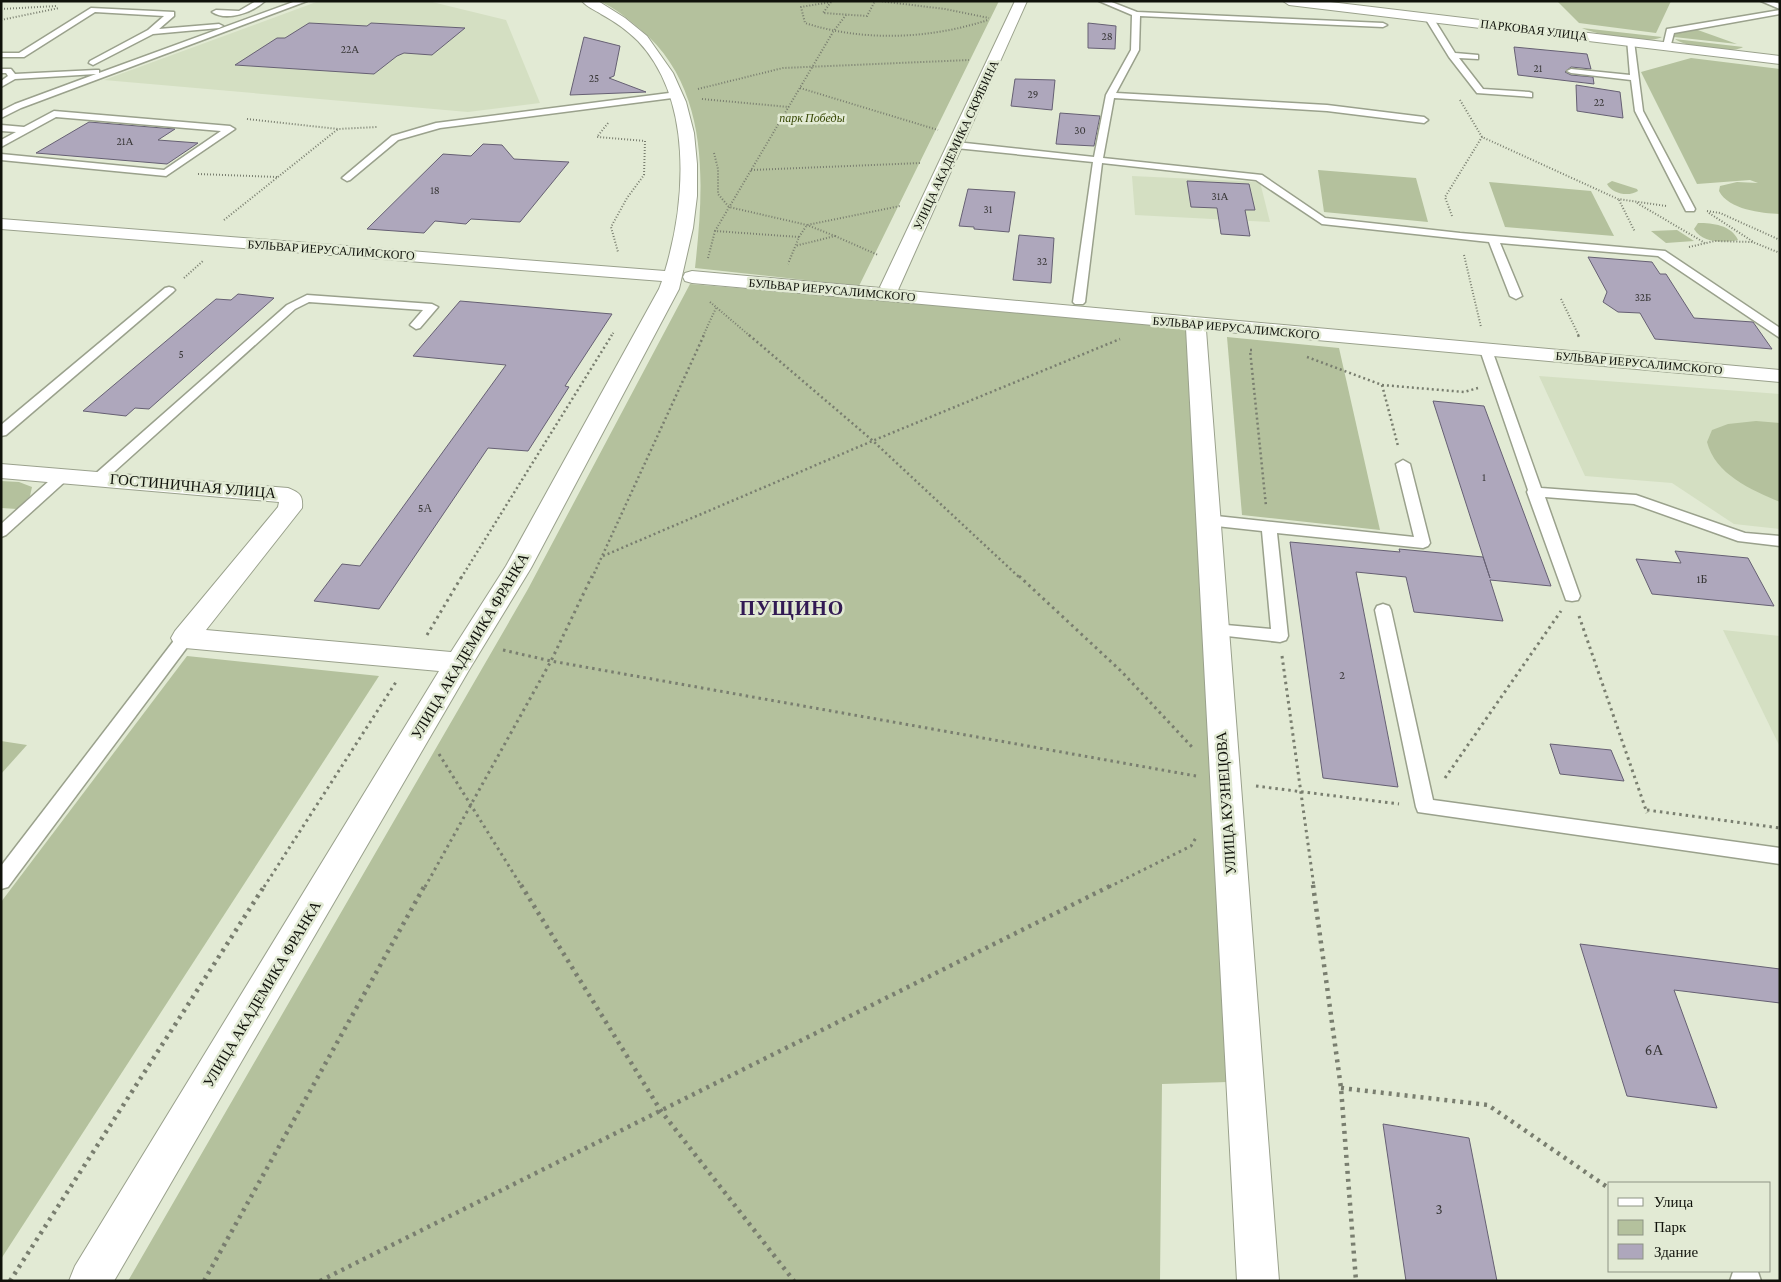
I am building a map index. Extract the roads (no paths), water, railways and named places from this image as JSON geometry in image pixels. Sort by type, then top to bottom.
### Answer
[{"type":"street","name":"УЛИЦА АКАДЕМИКА ФРАНКА","points":[[90,1281],[459,663],[518,568],[669,290],[682,241],[688,201],[690,158],[685,122],[677,95],[648,45],[615,17],[588,1]]},
{"type":"street","name":"УЛИЦА АКАДЕМИКА СКРЯБИНА","points":[[890,288],[1021,1]]},
{"type":"street","name":"ПАРКОВАЯ УЛИЦА","points":[[1289,1],[1780,60]]},
{"type":"street","name":"БУЛЬВАР ИЕРУСАЛИМСКОГО","points":[[1,224],[661,276]]},
{"type":"street","name":"БУЛЬВАР ИЕРУСАЛИМСКОГО","points":[[698,278],[1163,322],[1780,376]]},
{"type":"street","name":"УЛИЦА КУЗНЕЦОВА","points":[[1196,324],[1207,520],[1258,1281]]},
{"type":"street","name":"ГОСТИНИЧНАЯ УЛИЦА","points":[[1,471],[280,493],[291,498],[290,508],[185,638]]},
{"type":"street","points":[[185,638],[459,663]]},
{"type":"lane","points":[[216,12],[240,13],[262,1]]},
{"type":"lane","points":[[1,114],[114,70],[304,1]]},
{"type":"lane","points":[[1102,1],[1136,14],[1379,13]]},
{"type":"lane","points":[[1764,1],[1780,7]]},
{"type":"lane","points":[[1,55],[21,55],[94,10],[171,14],[151,32],[93,63]]},
{"type":"lane","points":[[1667,46],[1670,30],[1780,12]]},
{"type":"lane","points":[[1080,302],[1098,160],[1110,95],[1135,50],[1136,14]]},
{"type":"lane","points":[[1754,17],[1769,22]]},
{"type":"lane","points":[[1429,18],[1452,55],[1480,91],[1529,96]]},
{"type":"lane","points":[[151,32],[240,25]]},
{"type":"lane","points":[[1702,26],[1714,30]]},
{"type":"lane","points":[[1630,42],[1639,111],[1690,209]]},
{"type":"lane","points":[[1452,55],[1475,58]]},
{"type":"lane","points":[[1,85],[13,76],[114,70]]},
{"type":"lane","points":[[1,71],[8,71],[13,76]]},
{"type":"lane","points":[[1571,71],[1635,78]]},
{"type":"lane","points":[[347,178],[395,138],[439,125],[677,95]]},
{"type":"lane","points":[[1110,95],[1327,108],[1424,120]]},
{"type":"lane","points":[[1,144],[54,114],[230,128],[166,173],[1,157]]},
{"type":"lane","points":[[1,128],[27,130]]},
{"type":"lane","points":[[956,145],[1259,177],[1322,221],[1493,239],[1661,253],[1780,334]]},
{"type":"lane","points":[[1493,239],[1516,296]]},
{"type":"lane","points":[[1,432],[169,290]]},
{"type":"lane","points":[[99,478],[291,307],[307,298],[432,307],[416,325]]},
{"type":"lane","points":[[1486,350],[1534,492],[1572,596]]},
{"type":"lane","points":[[1207,520],[1423,542],[1403,464]]},
{"type":"lane","points":[[1,532],[64,475]]},
{"type":"lane","points":[[1534,492],[1636,500],[1743,538],[1780,541]]},
{"type":"lane","points":[[1215,630],[1280,636],[1269,527]]},
{"type":"lane","points":[[1383,610],[1425,807],[1780,856]]},
{"type":"lane","points":[[1,881],[185,638]]},
{"type":"lane","points":[[1742,1281],[1749,1281]]},
{"type":"district","name":"ПУЩИНО","points":[[792,608]]},
{"type":"park label","name":"парк Победы","points":[[812,118]]}]
